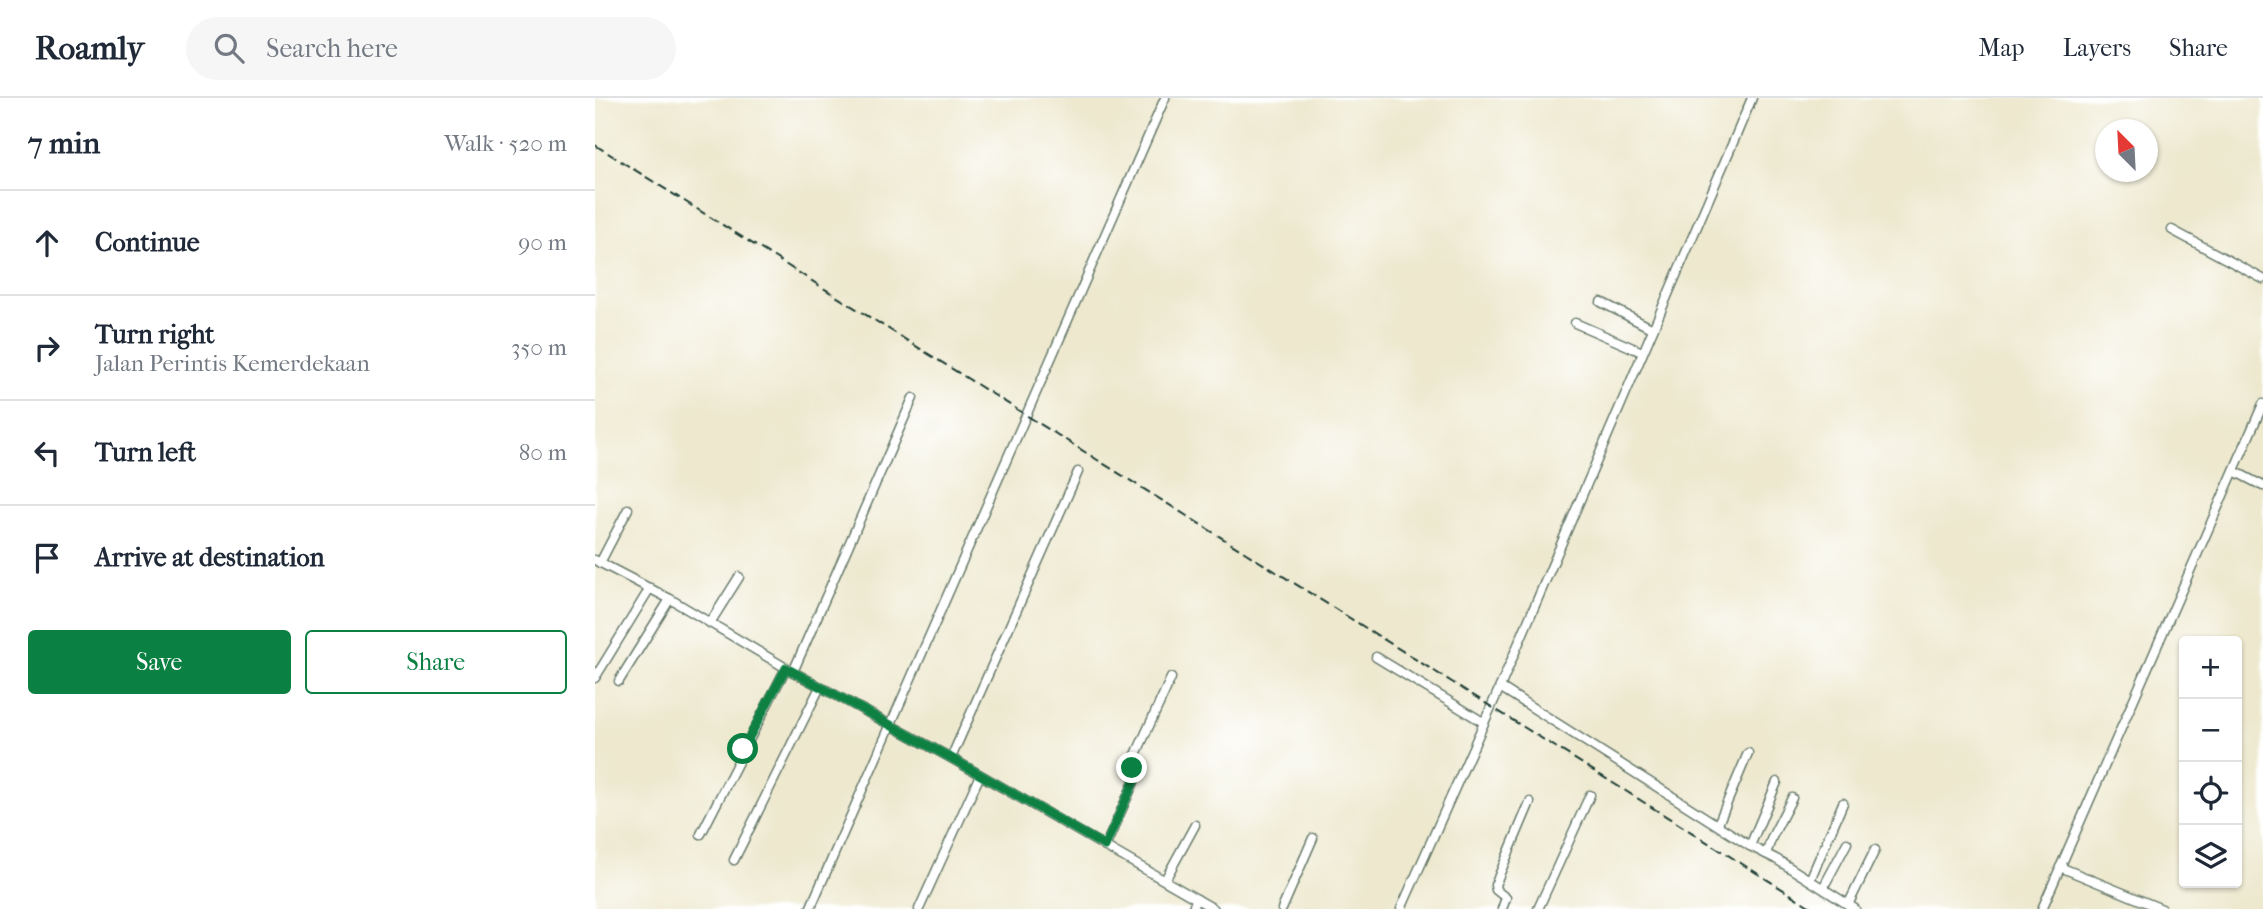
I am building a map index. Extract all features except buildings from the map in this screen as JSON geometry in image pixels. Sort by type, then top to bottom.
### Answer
[{"type":"street","points":[[810,909],[1165,98]]},
{"type":"street","points":[[1401,909],[1500,687],[1752,98]]},
{"type":"street","points":[[2172,230],[2263,279]]},
{"type":"street","points":[[1601,302],[1653,329]]},
{"type":"street","points":[[1575,323],[1642,352]]},
{"type":"street","points":[[701,834],[790,670],[913,398]]},
{"type":"street","points":[[2042,909],[2263,404]]},
{"type":"street","points":[[2234,471],[2263,486]]},
{"type":"street","points":[[951,758],[1078,472]]},
{"type":"street","points":[[628,509],[597,561],[670,599],[790,670],[951,758],[1214,909]]},
{"type":"street","points":[[710,623],[739,577]]},
{"type":"street","points":[[595,678],[650,588]]},
{"type":"street","points":[[619,681],[670,599]]},
{"type":"street","points":[[1376,657],[1483,722]]},
{"type":"street","points":[[1105,846],[1134,782],[1133,761],[1171,678]]},
{"type":"street","points":[[734,860],[820,687]]},
{"type":"street","points":[[1500,687],[1750,846],[1852,907],[1875,850]]},
{"type":"street","points":[[1718,824],[1748,753]]},
{"type":"street","points":[[919,909],[980,775]]},
{"type":"street","points":[[1750,846],[1777,782]]},
{"type":"street","points":[[1538,909],[1590,795]]},
{"type":"street","points":[[1766,854],[1772,836],[1792,798]]},
{"type":"street","points":[[1502,909],[1506,899],[1496,891],[1495,884],[1529,802]]},
{"type":"street","points":[[1810,880],[1843,803]]},
{"type":"street","points":[[1165,880],[1195,825]]},
{"type":"street","points":[[1282,909],[1313,838]]},
{"type":"street","points":[[1823,888],[1847,843]]},
{"type":"street","points":[[2060,867],[2162,909]]},
{"type":"street","points":[[1192,909],[1198,900]]},
{"type":"railway","points":[[595,145],[1814,909]]},
{"type":"route","points":[[743,749],[786,668],[1105,846],[1134,782],[1132,768]]}]
